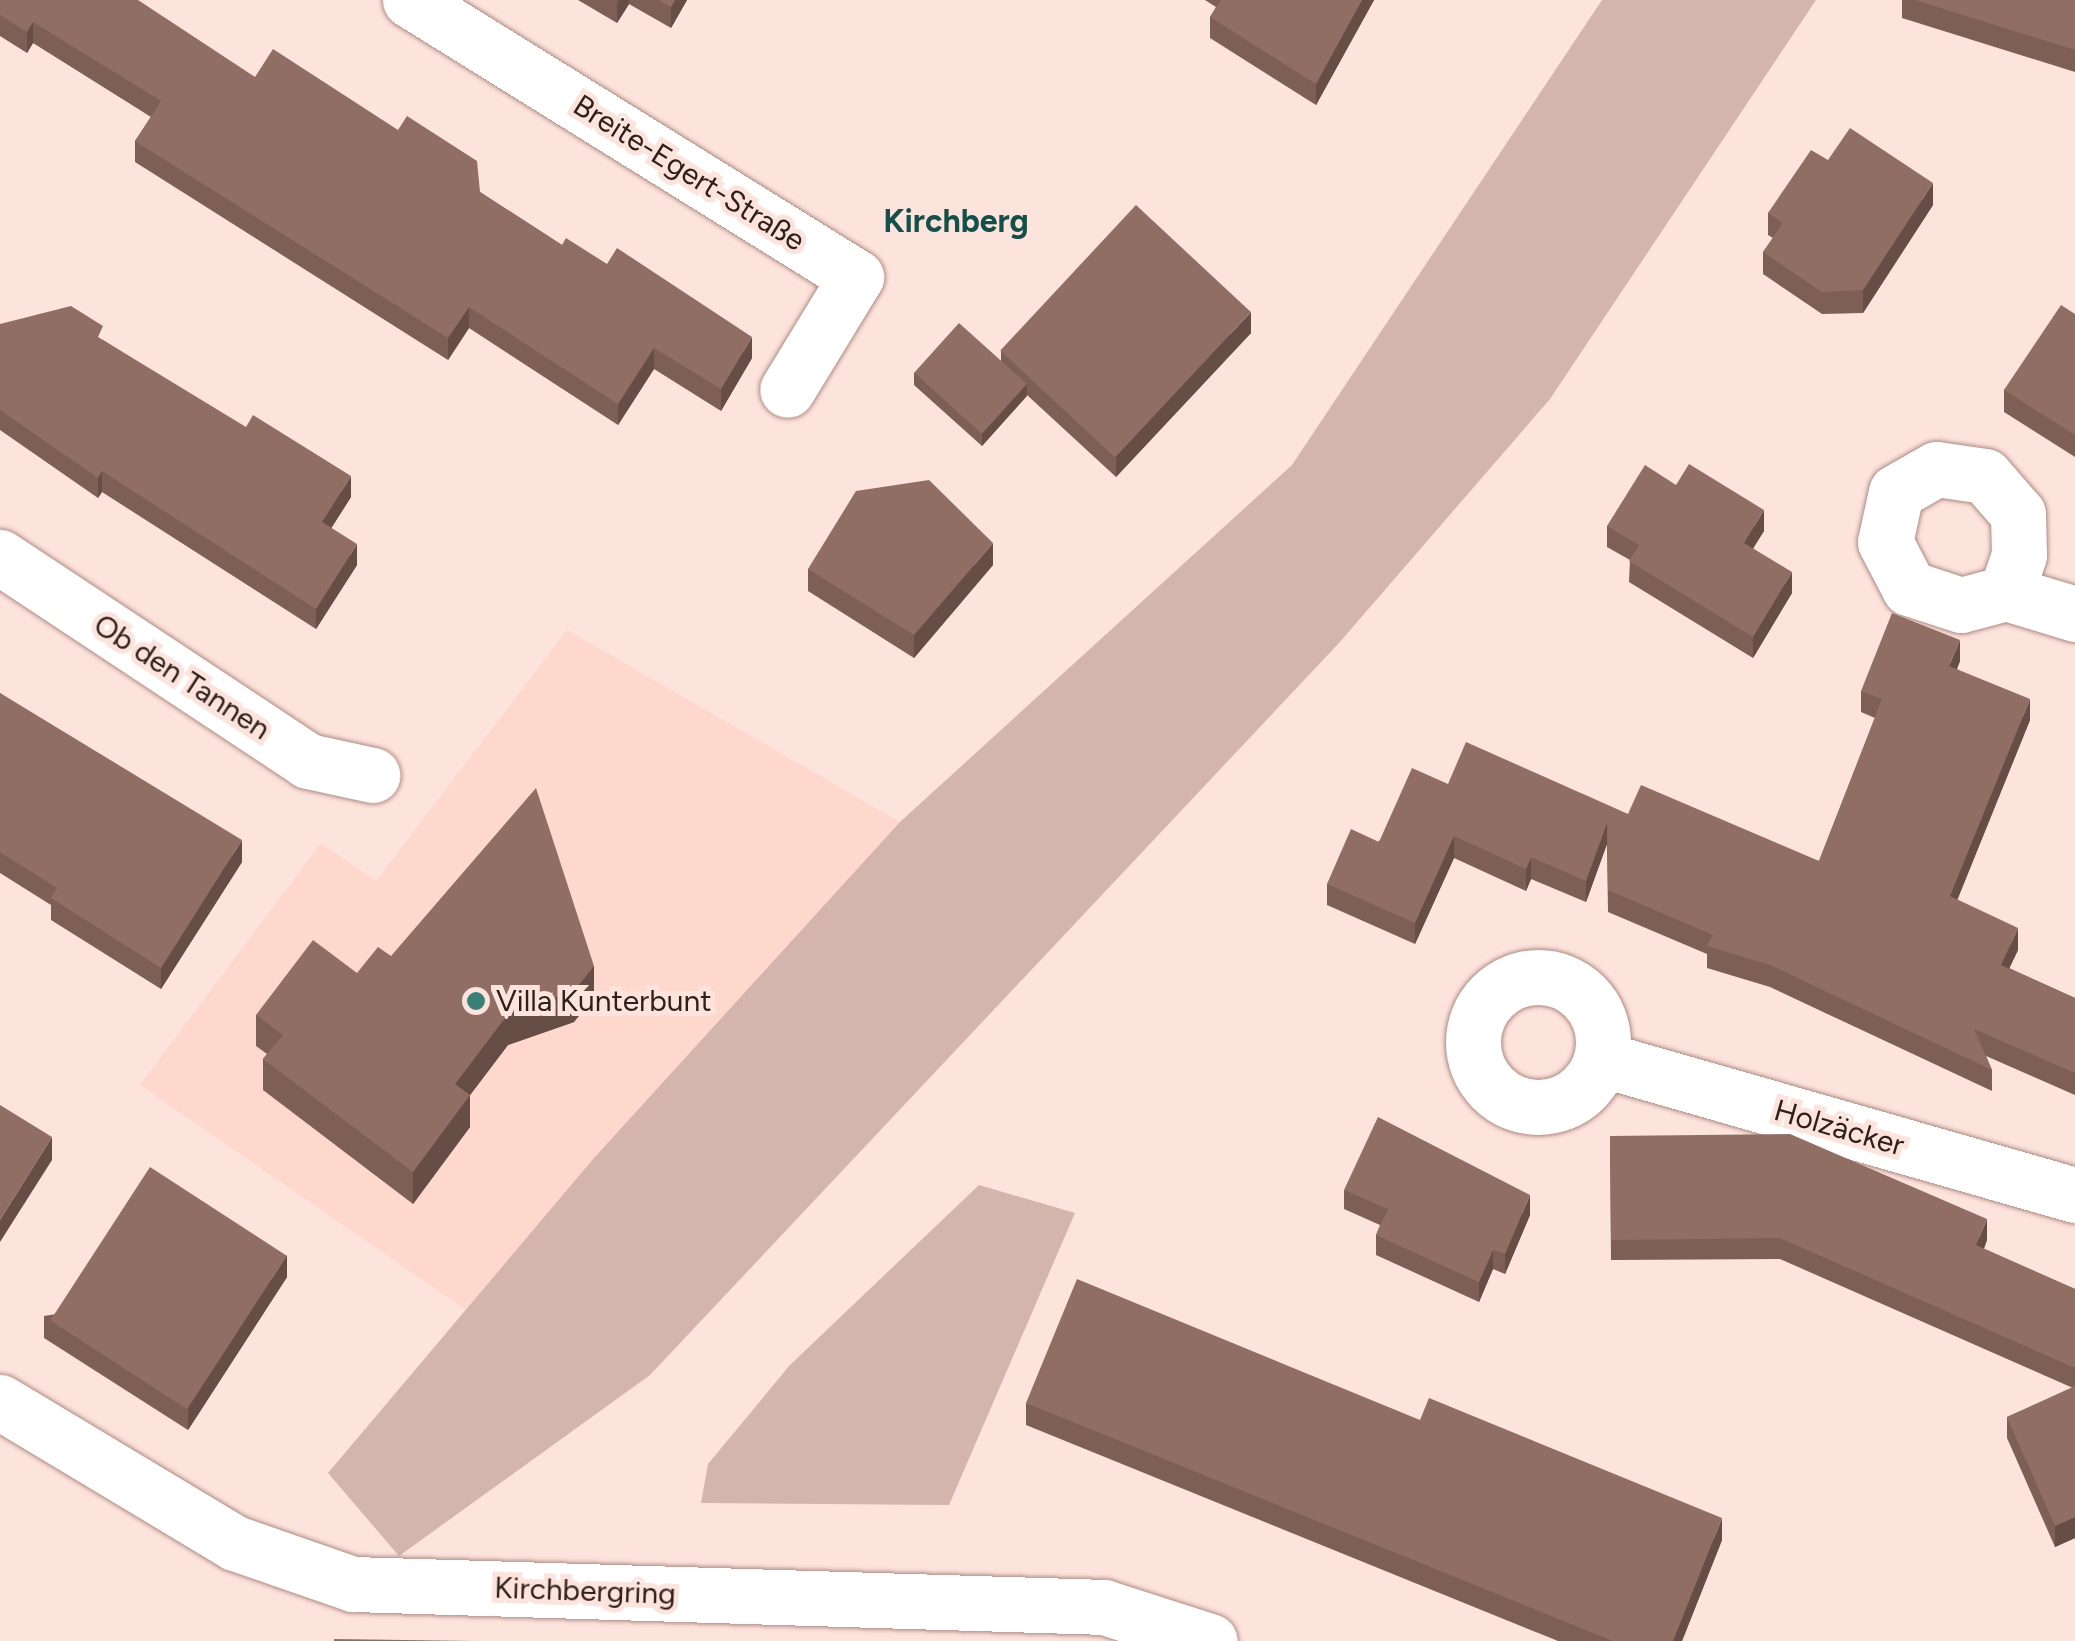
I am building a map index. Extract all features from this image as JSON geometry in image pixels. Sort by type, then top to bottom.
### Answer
[{"type":"street","name":"Breite-Egert-Straße","points":[[410,0],[856,277],[787,390]]},
{"type":"street","name":"Ob den Tannen","points":[[0,557],[308,761],[372,775]]},
{"type":"street","points":[[2006,593],[2075,614]]},
{"type":"street","name":"Holzäcker","points":[[1604,1060],[2075,1196]]},
{"type":"street","name":"Kirchbergring","points":[[0,1402],[235,1543],[353,1584],[1104,1607],[1210,1641]]},
{"type":"shaded area","points":[[1602,0],[1816,0],[1550,399],[1339,643],[650,1375],[399,1556],[328,1473],[594,1158],[900,822],[1292,465]]},
{"type":"shaded area","points":[[567,630],[900,822],[466,1310],[140,1085],[321,843],[376,881]]},
{"type":"shaded area","points":[[979,1185],[1075,1213],[949,1505],[701,1503],[708,1464],[790,1365]]},
{"type":"building","points":[[0,0],[138,0],[255,77],[273,49],[398,130],[407,116],[477,161],[480,192],[562,245],[566,238],[607,264],[617,248],[752,337],[721,389],[654,348],[618,404],[469,307],[448,338],[135,141],[161,101],[33,22],[27,32],[0,15]]},
{"type":"building","points":[[1221,0],[1362,0],[1316,84],[1210,17]]},
{"type":"building","points":[[1915,0],[2075,0],[2075,50]]},
{"type":"building","points":[[1850,128],[1933,183],[1863,290],[1822,292],[1763,252],[1783,223],[1768,213],[1811,150],[1828,160]]},
{"type":"building","points":[[1136,205],[1251,312],[1115,458],[1000,351]]},
{"type":"building","points":[[2061,305],[2075,314],[2075,435],[2004,390]]},
{"type":"building","points":[[71,306],[103,326],[98,337],[246,427],[253,415],[351,476],[322,522],[357,544],[316,609],[102,471],[98,478],[0,410],[0,324]]},
{"type":"building","points":[[959,323],[1027,384],[982,434],[914,373]]},
{"type":"building","points":[[1689,464],[1764,510],[1744,543],[1792,572],[1753,637],[1629,561],[1639,545],[1607,526],[1645,465],[1676,485]]},
{"type":"building","points":[[929,480],[993,543],[914,635],[808,569],[856,491]]},
{"type":"building","points":[[1892,613],[1960,640],[1949,666],[2030,699],[1950,896],[2018,928],[2001,965],[2075,998],[2075,1073],[1974,1029],[1992,1070],[1770,965],[1707,946],[1713,935],[1608,890],[1607,823],[1586,881],[1531,857],[1526,869],[1454,836],[1415,923],[1327,884],[1351,829],[1379,842],[1412,768],[1448,784],[1466,742],[1628,814],[1641,785],[1819,861],[1882,699],[1861,691]]},
{"type":"building","points":[[0,693],[242,840],[161,968],[51,898],[57,888],[0,852]]},
{"type":"building","name":"Villa Kunterbunt","points":[[536,788],[594,966],[574,991],[508,1014],[455,1084],[470,1095],[413,1172],[263,1059],[283,1035],[256,1015],[313,940],[357,973],[378,947],[391,956]]},
{"type":"building","points":[[0,1105],[52,1137],[0,1220]]},
{"type":"building","points":[[1378,1117],[1530,1195],[1505,1254],[1493,1250],[1479,1282],[1376,1235],[1388,1209],[1344,1190]]},
{"type":"building","points":[[1790,1134],[1987,1219],[1976,1245],[2075,1289],[2075,1368],[1780,1238],[1611,1240],[1610,1136]]},
{"type":"building","points":[[150,1167],[287,1256],[187,1409],[50,1320]]},
{"type":"building","points":[[1077,1279],[1420,1420],[1429,1398],[1722,1518],[1673,1641],[1613,1641],[1026,1403]]},
{"type":"building","points":[[2075,1386],[2075,1517],[2055,1526],[2007,1417]]},
{"type":"building","points":[[334,1639],[475,1641],[334,1641]]},
{"type":"place","name":"Villa Kunterbunt","points":[[476,1001]]},
{"type":"district","name":"Kirchberg","points":[[956,221]]}]
